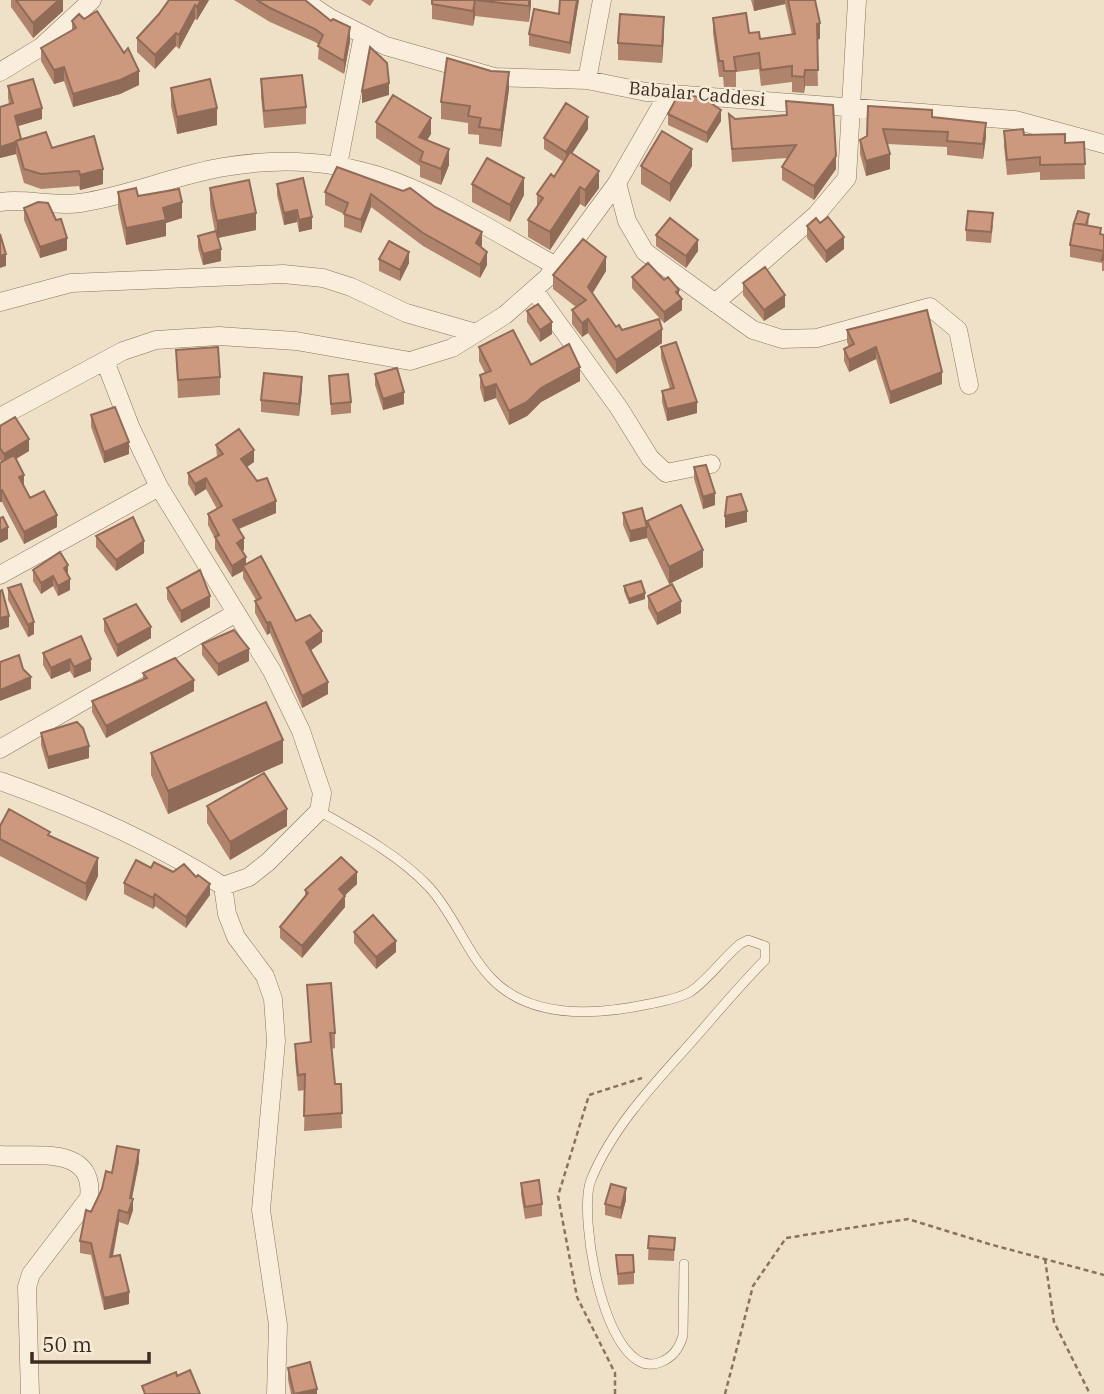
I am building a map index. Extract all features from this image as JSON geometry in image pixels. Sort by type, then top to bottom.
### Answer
[{"type":"street","points":[[0,72],[41,47],[92,0]]},
{"type":"street","name":"Babalar Caddesi","points":[[303,0],[330,18],[386,46],[494,77],[587,80],[668,94],[1014,120],[1104,144]]},
{"type":"street","points":[[587,80],[601,0]]},
{"type":"street","points":[[715,303],[816,215],[847,178],[857,0]]},
{"type":"street","points":[[338,165],[363,35]]},
{"type":"street","points":[[0,417],[122,351],[156,340],[219,336],[296,341],[410,361],[452,348],[505,315],[556,266],[617,183],[668,94]]},
{"type":"street","points":[[0,202],[77,204],[223,167],[296,160],[338,165],[413,186],[556,266]]},
{"type":"street","points":[[617,183],[627,221],[646,252],[753,330],[782,339],[817,338],[930,307],[958,330],[969,385]]},
{"type":"street","points":[[0,302],[71,282],[283,274],[323,278],[351,287],[406,313],[476,333]]},
{"type":"street","points":[[534,290],[619,408],[650,458],[666,473],[711,464]]},
{"type":"street","points":[[0,781],[78,809],[134,834],[223,886],[249,877],[319,811],[323,793],[301,731],[272,671],[159,487],[130,426],[105,361]]},
{"type":"street","points":[[0,575],[159,487]]},
{"type":"street","points":[[0,749],[236,613]]},
{"type":"street","points":[[223,886],[227,914],[236,937],[265,976],[273,999],[276,1041],[261,1210],[278,1325],[276,1394]]},
{"type":"street","points":[[0,1155],[72,1159],[88,1172],[91,1182],[89,1198],[32,1273],[27,1287],[30,1394]]},
{"type":"lane","points":[[319,811],[416,874],[431,889],[466,946],[493,980],[520,999],[540,1006],[565,1012],[595,1012],[678,998],[691,991],[740,944],[748,940],[765,946],[765,960],[662,1072],[632,1111],[590,1182],[589,1224],[597,1283],[612,1326],[631,1356],[641,1363],[662,1362],[680,1345],[683,1335],[684,1264]]},
{"type":"path","points":[[725,1394],[753,1286],[786,1238],[908,1219],[1104,1275]]},
{"type":"path","points":[[1045,1259],[1054,1322],[1090,1394]]},
{"type":"building","points":[[16,0],[59,0],[33,23]]},
{"type":"building","points":[[169,0],[201,0],[197,7],[195,5],[179,35],[176,33],[155,55],[137,38]]},
{"type":"building","points":[[257,0],[305,0],[331,21],[333,19],[350,27],[344,61],[318,46],[323,35],[315,29]]},
{"type":"building","points":[[432,0],[475,0],[473,11],[432,4]]},
{"type":"building","points":[[475,0],[529,0],[529,6]]},
{"type":"building","points":[[560,0],[577,0],[570,43],[529,34],[534,9],[559,14]]},
{"type":"building","points":[[788,0],[815,0],[820,23],[817,24],[818,70],[805,70],[804,77],[792,76],[792,66],[761,70],[759,53],[734,57],[736,71],[724,71],[723,61],[719,61],[713,18],[746,13],[749,33],[759,32],[760,39],[795,34]]},
{"type":"building","points":[[97,11],[124,53],[128,48],[139,71],[120,80],[73,94],[64,67],[54,70],[41,48],[76,28],[72,21],[79,14],[84,19]]},
{"type":"building","points":[[620,14],[664,17],[662,46],[618,43]]},
{"type":"building","points":[[370,47],[387,63],[389,83],[362,91]]},
{"type":"building","points":[[447,58],[491,71],[509,72],[501,130],[479,127],[481,118],[468,116],[470,106],[441,102]]},
{"type":"building","points":[[302,75],[306,107],[264,111],[261,79]]},
{"type":"building","points":[[33,79],[42,108],[15,116],[21,139],[0,147],[0,107],[13,103],[8,86]]},
{"type":"building","points":[[210,79],[217,108],[177,117],[171,88]]},
{"type":"building","points":[[393,95],[431,118],[419,137],[449,149],[441,169],[420,161],[423,152],[376,122]]},
{"type":"building","points":[[678,95],[702,97],[721,110],[707,133],[668,114]]},
{"type":"building","points":[[786,101],[833,105],[836,156],[814,186],[782,167],[796,145],[732,149],[729,114],[735,119],[787,115]]},
{"type":"building","points":[[566,103],[588,117],[566,152],[544,138]]},
{"type":"building","points":[[868,106],[932,110],[932,117],[986,123],[983,144],[947,141],[948,132],[883,129],[890,154],[866,161],[860,140],[867,136]]},
{"type":"building","points":[[1023,129],[1024,135],[1065,134],[1065,143],[1084,142],[1085,164],[1040,165],[1040,157],[1007,160],[1004,131]]},
{"type":"building","points":[[662,131],[692,149],[670,184],[641,166]]},
{"type":"building","points":[[46,132],[52,148],[94,136],[103,169],[80,175],[79,171],[41,174],[24,169],[16,141]]},
{"type":"building","points":[[570,152],[599,171],[585,190],[580,187],[550,232],[528,220],[543,198],[537,194],[551,174],[554,177]]},
{"type":"building","points":[[487,158],[524,178],[510,205],[472,184]]},
{"type":"building","points":[[337,167],[403,191],[410,188],[435,207],[482,232],[476,243],[487,252],[480,265],[423,233],[371,194],[361,220],[344,214],[348,203],[325,192]]},
{"type":"building","points":[[303,178],[312,217],[299,220],[297,210],[284,213],[277,184]]},
{"type":"building","points":[[249,180],[256,213],[217,221],[210,188]]},
{"type":"building","points":[[136,188],[138,196],[179,189],[182,202],[163,208],[166,220],[126,228],[118,192]]},
{"type":"building","points":[[38,202],[48,203],[56,220],[61,219],[67,238],[40,247],[24,208]]},
{"type":"building","points":[[968,211],[993,213],[991,232],[966,230]]},
{"type":"building","points":[[1078,211],[1089,214],[1086,225],[1074,223]]},
{"type":"building","points":[[828,217],[844,237],[826,251],[807,226],[816,218],[820,223]]},
{"type":"building","points":[[670,218],[698,240],[686,256],[656,235]]},
{"type":"building","points":[[1074,223],[1101,228],[1104,251],[1070,245]]},
{"type":"building","points":[[216,231],[221,249],[203,254],[198,236]]},
{"type":"building","points":[[0,234],[6,254],[0,256]]},
{"type":"building","points":[[583,239],[606,257],[588,287],[616,327],[619,325],[622,330],[659,319],[662,329],[616,360],[588,319],[582,323],[572,310],[586,300],[553,275]]},
{"type":"building","points":[[389,241],[409,252],[400,270],[379,259]]},
{"type":"building","points":[[648,263],[664,280],[668,277],[679,290],[676,292],[682,299],[664,312],[632,277]]},
{"type":"building","points":[[765,267],[785,295],[764,310],[743,283]]},
{"type":"building","points":[[538,304],[552,322],[540,330],[527,311]]},
{"type":"building","points":[[927,310],[942,372],[890,392],[876,347],[849,360],[844,349],[854,344],[847,330]]},
{"type":"building","points":[[513,330],[531,365],[569,344],[580,367],[541,388],[527,402],[509,411],[496,384],[484,388],[480,375],[491,371],[479,347]]},
{"type":"building","points":[[676,342],[697,402],[667,409],[662,391],[674,388],[661,347]]},
{"type":"building","points":[[218,347],[220,377],[178,380],[176,350]]},
{"type":"building","points":[[397,368],[404,392],[383,399],[375,374]]},
{"type":"building","points":[[264,373],[302,377],[299,404],[261,400]]},
{"type":"building","points":[[348,374],[351,402],[331,404],[329,376]]},
{"type":"building","points":[[115,407],[129,442],[104,452],[91,415]]},
{"type":"building","points":[[15,417],[29,439],[4,454],[0,448],[0,426]]},
{"type":"building","points":[[239,429],[254,450],[241,459],[257,481],[267,478],[276,501],[233,520],[244,538],[237,543],[246,557],[232,566],[215,537],[219,535],[208,514],[222,506],[206,478],[195,484],[188,473],[223,454],[216,445]]},
{"type":"building","points":[[14,455],[24,475],[19,477],[30,498],[44,491],[57,515],[24,532],[2,490],[0,491],[0,463]]},
{"type":"building","points":[[706,465],[715,493],[703,497],[694,467]]},
{"type":"building","points":[[741,494],[747,511],[725,516],[727,497]]},
{"type":"building","points":[[681,505],[703,550],[669,567],[647,521]]},
{"type":"building","points":[[642,508],[647,527],[630,531],[623,513]]},
{"type":"building","points":[[3,517],[8,527],[0,531],[0,518]]},
{"type":"building","points":[[133,517],[144,541],[116,560],[96,536]]},
{"type":"building","points":[[60,552],[68,565],[64,568],[70,579],[58,586],[53,576],[41,583],[33,570]]},
{"type":"building","points":[[261,556],[296,621],[310,615],[322,631],[306,642],[328,682],[302,696],[270,622],[267,623],[255,601],[261,598],[243,566]]},
{"type":"building","points":[[200,570],[210,596],[181,611],[167,588]]},
{"type":"building","points":[[641,581],[645,593],[629,599],[624,586]]},
{"type":"building","points":[[21,584],[34,622],[28,625],[8,588]]},
{"type":"building","points":[[672,584],[681,601],[657,614],[648,596]]},
{"type":"building","points":[[2,590],[9,616],[0,618],[0,591]]},
{"type":"building","points":[[136,604],[151,627],[117,645],[104,619]]},
{"type":"building","points":[[234,630],[249,649],[218,664],[202,644]]},
{"type":"building","points":[[81,636],[91,659],[74,667],[70,659],[51,668],[43,653]]},
{"type":"building","points":[[19,655],[23,669],[31,677],[0,690],[0,662]]},
{"type":"building","points":[[175,658],[194,680],[106,726],[92,701],[147,678],[143,673]]},
{"type":"building","points":[[266,702],[283,740],[168,791],[151,753]]},
{"type":"building","points":[[77,722],[83,728],[89,746],[48,757],[41,733]]},
{"type":"building","points":[[264,773],[287,809],[230,842],[207,806]]},
{"type":"building","points":[[9,809],[50,832],[48,835],[98,858],[86,884],[0,839],[0,826]]},
{"type":"building","points":[[341,857],[357,872],[339,889],[345,896],[302,946],[280,927],[308,893],[305,890]]},
{"type":"building","points":[[136,860],[151,868],[154,862],[173,872],[184,864],[196,877],[198,875],[210,884],[186,917],[155,894],[153,898],[124,883]]},
{"type":"building","points":[[373,915],[396,941],[376,957],[354,932]]},
{"type":"building","points":[[331,983],[335,1033],[330,1033],[335,1084],[341,1084],[342,1113],[304,1116],[305,1074],[298,1075],[295,1044],[311,1042],[307,985]]},
{"type":"building","points":[[117,1146],[139,1150],[130,1198],[133,1199],[128,1213],[119,1210],[110,1257],[120,1255],[129,1292],[104,1298],[91,1243],[80,1241],[86,1210],[91,1212],[102,1189],[106,1171],[112,1173]]},
{"type":"building","points":[[539,1180],[542,1204],[525,1207],[521,1183]]},
{"type":"building","points":[[611,1184],[626,1188],[621,1208],[605,1204]]},
{"type":"building","points":[[649,1236],[675,1238],[674,1250],[648,1248]]},
{"type":"building","points":[[616,1255],[633,1255],[634,1272],[618,1274]]},
{"type":"building","points":[[310,1362],[317,1389],[294,1394],[288,1368]]},
{"type":"building","points":[[190,1370],[200,1394],[145,1394],[142,1386],[176,1372],[177,1376]]}]
